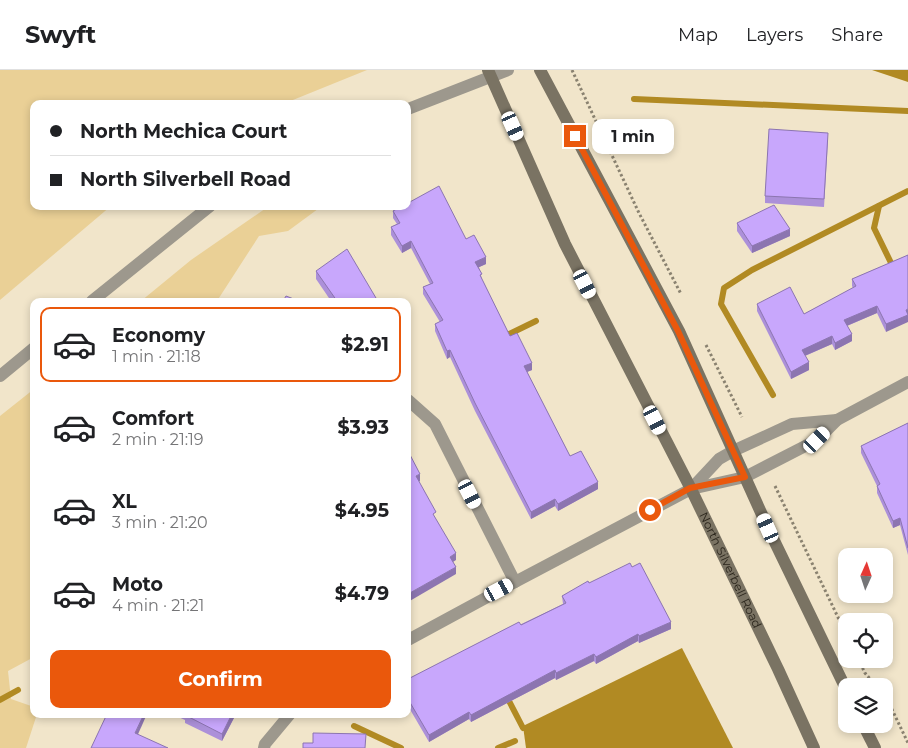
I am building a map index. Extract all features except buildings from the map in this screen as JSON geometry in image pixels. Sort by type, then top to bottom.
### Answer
[{"type":"main road","points":[[540,70],[678,331],[768,528],[841,678]]},
{"type":"main road","name":"North Silverbell Road","points":[[489,73],[565,244],[690,488],[778,669],[814,748]]},
{"type":"main road","points":[[868,733],[875,748]]},
{"type":"street","points":[[411,108],[489,73],[508,70]]},
{"type":"street","points":[[96,298],[205,210]]},
{"type":"street","points":[[0,376],[30,351]]},
{"type":"street","points":[[690,488],[745,477],[817,440],[837,420],[908,382]]},
{"type":"street","points":[[411,403],[435,424],[515,582]]},
{"type":"street","points":[[411,638],[690,488],[719,459],[733,451],[792,424],[837,420]]},
{"type":"street","points":[[264,748],[265,744],[287,718]]},
{"type":"path","points":[[572,70],[639,213],[684,299]]},
{"type":"path","points":[[704,341],[742,417]]},
{"type":"path","points":[[775,486],[838,617]]},
{"type":"path","points":[[893,711],[908,743]]},
{"type":"shaded area","points":[[0,70],[367,70],[293,100],[30,100],[30,210],[106,210],[0,300]]},
{"type":"shaded area","points":[[872,70],[908,70],[908,82]]},
{"type":"shaded area","points":[[263,210],[317,210],[288,231],[259,236],[219,298],[145,298],[191,260]]},
{"type":"shaded area","points":[[30,392],[30,659],[8,671],[11,699],[30,706],[30,718],[36,718],[26,748],[0,748],[0,416]]},
{"type":"shaded area","points":[[682,648],[733,748],[526,748],[523,726]]},
{"type":"waterway","points":[[634,99],[908,111]]},
{"type":"waterway","points":[[773,395],[721,304],[724,288],[752,270],[908,191]]},
{"type":"waterway","points":[[879,206],[874,228],[894,269]]},
{"type":"waterway","points":[[503,337],[536,321]]},
{"type":"waterway","points":[[0,700],[18,690]]},
{"type":"waterway","points":[[506,695],[523,728]]},
{"type":"waterway","points":[[354,726],[401,748]]},
{"type":"waterway","points":[[498,748],[515,741]]},
{"type":"route","points":[[575,136],[678,331],[745,477],[690,488],[650,510]]}]
